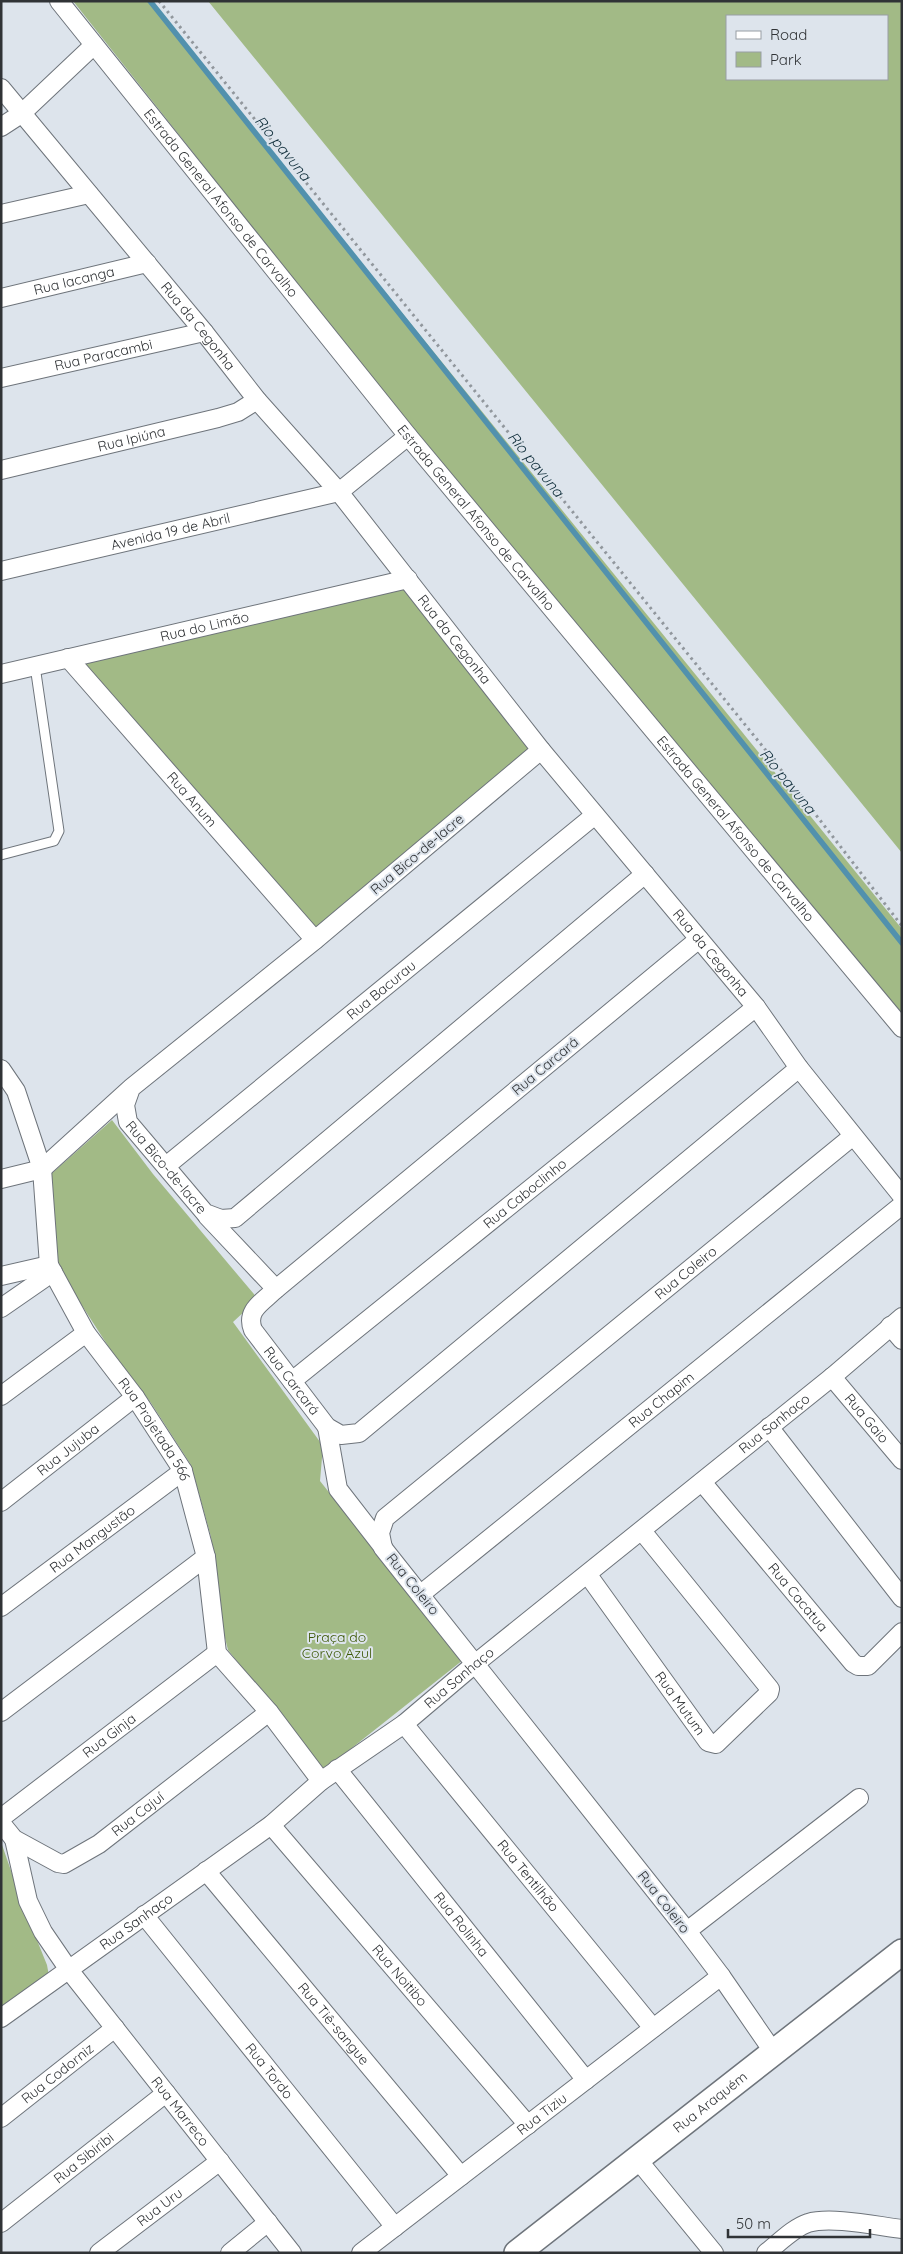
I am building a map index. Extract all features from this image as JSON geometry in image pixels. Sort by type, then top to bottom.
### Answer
[{"type":"street","name":"Estrada General Afonso de Carvalho","points":[[59,1],[408,436],[902,1028]]},
{"type":"street","points":[[1,127],[21,114],[94,45]]},
{"type":"street","name":"Rua da Cegonha","points":[[1,88],[204,332],[257,400],[339,492],[541,750],[756,1007],[800,1068],[902,1196]]},
{"type":"street","points":[[1,214],[89,194]]},
{"type":"street","name":"Rua Iacanga","points":[[1,298],[147,263]]},
{"type":"street","name":"Rua Paracambi","points":[[1,378],[204,332]]},
{"type":"street","name":"Rua Ipiúna","points":[[1,470],[218,418],[238,412],[257,400]]},
{"type":"street","points":[[339,492],[408,436]]},
{"type":"street","name":"Avenida 19 de Abril","points":[[1,570],[339,492]]},
{"type":"street","name":"Rua do Limão","points":[[1,674],[408,579]]},
{"type":"street","name":"Rua Anum","points":[[68,658],[315,940]]},
{"type":"street","name":"Rua Bico-de-lacre","points":[[541,750],[315,940],[131,1088],[125,1105],[128,1122],[205,1213],[221,1219],[235,1218],[645,874]]},
{"type":"street","name":"Rua Bacurau","points":[[166,1166],[595,815]]},
{"type":"street","name":"Rua Carcará","points":[[699,939],[276,1289],[251,1314],[250,1319],[253,1330],[327,1427],[341,1435],[359,1433],[800,1068]]},
{"type":"street","name":"Rua Caboclinho","points":[[292,1381],[756,1007]]},
{"type":"street","name":"Rua Projetada 566","points":[[1,1069],[9,1093],[42,1169],[51,1269],[86,1333],[135,1397],[183,1471],[206,1557],[217,1653]]},
{"type":"street","points":[[1,1178],[42,1169],[131,1088]]},
{"type":"street","name":"Rua Coleiro","points":[[774,2052],[687,1931],[383,1548],[380,1533],[385,1518],[853,1136]]},
{"type":"street","name":"Rua Chapim","points":[[421,1594],[902,1205]]},
{"type":"street","points":[[205,1213],[276,1289]]},
{"type":"street","points":[[1,1276],[51,1269]]},
{"type":"street","points":[[1,1308],[51,1269]]},
{"type":"street","points":[[896,1322],[902,1340]]},
{"type":"street","name":"Rua Sanhaço","points":[[1,2018],[271,1824],[337,1769],[404,1724],[476,1663],[588,1575],[832,1377],[896,1322]]},
{"type":"street","points":[[1,1396],[86,1333]]},
{"type":"street","name":"Rua Gaio","points":[[832,1377],[902,1460]]},
{"type":"street","name":"Rua Jujuba","points":[[1,1502],[135,1397]]},
{"type":"street","points":[[327,1427],[338,1489],[383,1548]]},
{"type":"street","points":[[769,1427],[902,1598]]},
{"type":"street","name":"Rua Mangustão","points":[[1,1608],[183,1471]]},
{"type":"street","name":"Rua Cacatua","points":[[702,1482],[858,1666],[868,1666],[902,1632]]},
{"type":"street","name":"Rua Mutum","points":[[588,1575],[708,1742],[716,1744],[769,1693],[770,1689],[642,1531]]},
{"type":"street","points":[[1,1712],[206,1557]]},
{"type":"street","points":[[217,1653],[269,1712],[321,1781]]},
{"type":"street","name":"Rua Ginja","points":[[1,1818],[217,1653]]},
{"type":"street","name":"Rua Cajuí","points":[[1,1823],[14,1838],[58,1863],[64,1864],[98,1844],[269,1712]]},
{"type":"street","name":"Rua Tentilhão","points":[[404,1724],[654,2028]]},
{"type":"street","name":"Rua Rolinha","points":[[337,1769],[586,2080]]},
{"type":"street","points":[[687,1931],[859,1798]]},
{"type":"street","name":"Rua Noitibo","points":[[271,1824],[528,2125]]},
{"type":"street","name":"Rua Marreco","points":[[14,1838],[28,1901],[43,1932],[69,1970],[292,2253]]},
{"type":"street","name":"Rua Tiê-sangue","points":[[206,1870],[461,2176]]},
{"type":"street","name":"Rua Tordo","points":[[144,1915],[395,2227]]},
{"type":"street","name":"Rua Araquém","points":[[518,2253],[902,1952]]},
{"type":"street","name":"Rua Tiziu","points":[[362,2253],[721,1976]]},
{"type":"street","name":"Rua Codorniz","points":[[1,2118],[115,2028]]},
{"type":"street","name":"Rua Sibiribi","points":[[1,2222],[166,2093]]},
{"type":"street","points":[[638,2160],[714,2253]]},
{"type":"street","name":"Rua Uru","points":[[99,2253],[220,2161]]},
{"type":"street","points":[[766,2253],[806,2223],[823,2220],[902,2229]]},
{"type":"street","points":[[230,2253],[268,2222]]},
{"type":"lane","points":[[1,855],[54,841],[59,831],[34,666]]},
{"type":"path","points":[[159,1],[768,753],[902,926]]},
{"type":"green space","points":[[73,1],[149,1],[902,929],[902,1018],[416,434]]},
{"type":"green space","points":[[208,1],[902,1],[902,853]]},
{"type":"green space","points":[[405,584],[535,752],[316,934],[79,661]]},
{"type":"green space","name":"Praça do Corvo Azul","points":[[112,1120],[153,1174],[258,1299],[233,1322],[323,1446],[320,1481],[463,1660],[324,1770],[228,1650],[220,1618],[211,1537],[191,1465],[151,1403],[110,1349],[61,1273],[57,1258],[50,1175]]},
{"type":"green space","points":[[1,1842],[24,1908],[47,1965],[49,1976],[1,2009]]},
{"type":"waterway","name":"Rio pavuna","points":[[150,1],[902,943]]}]
